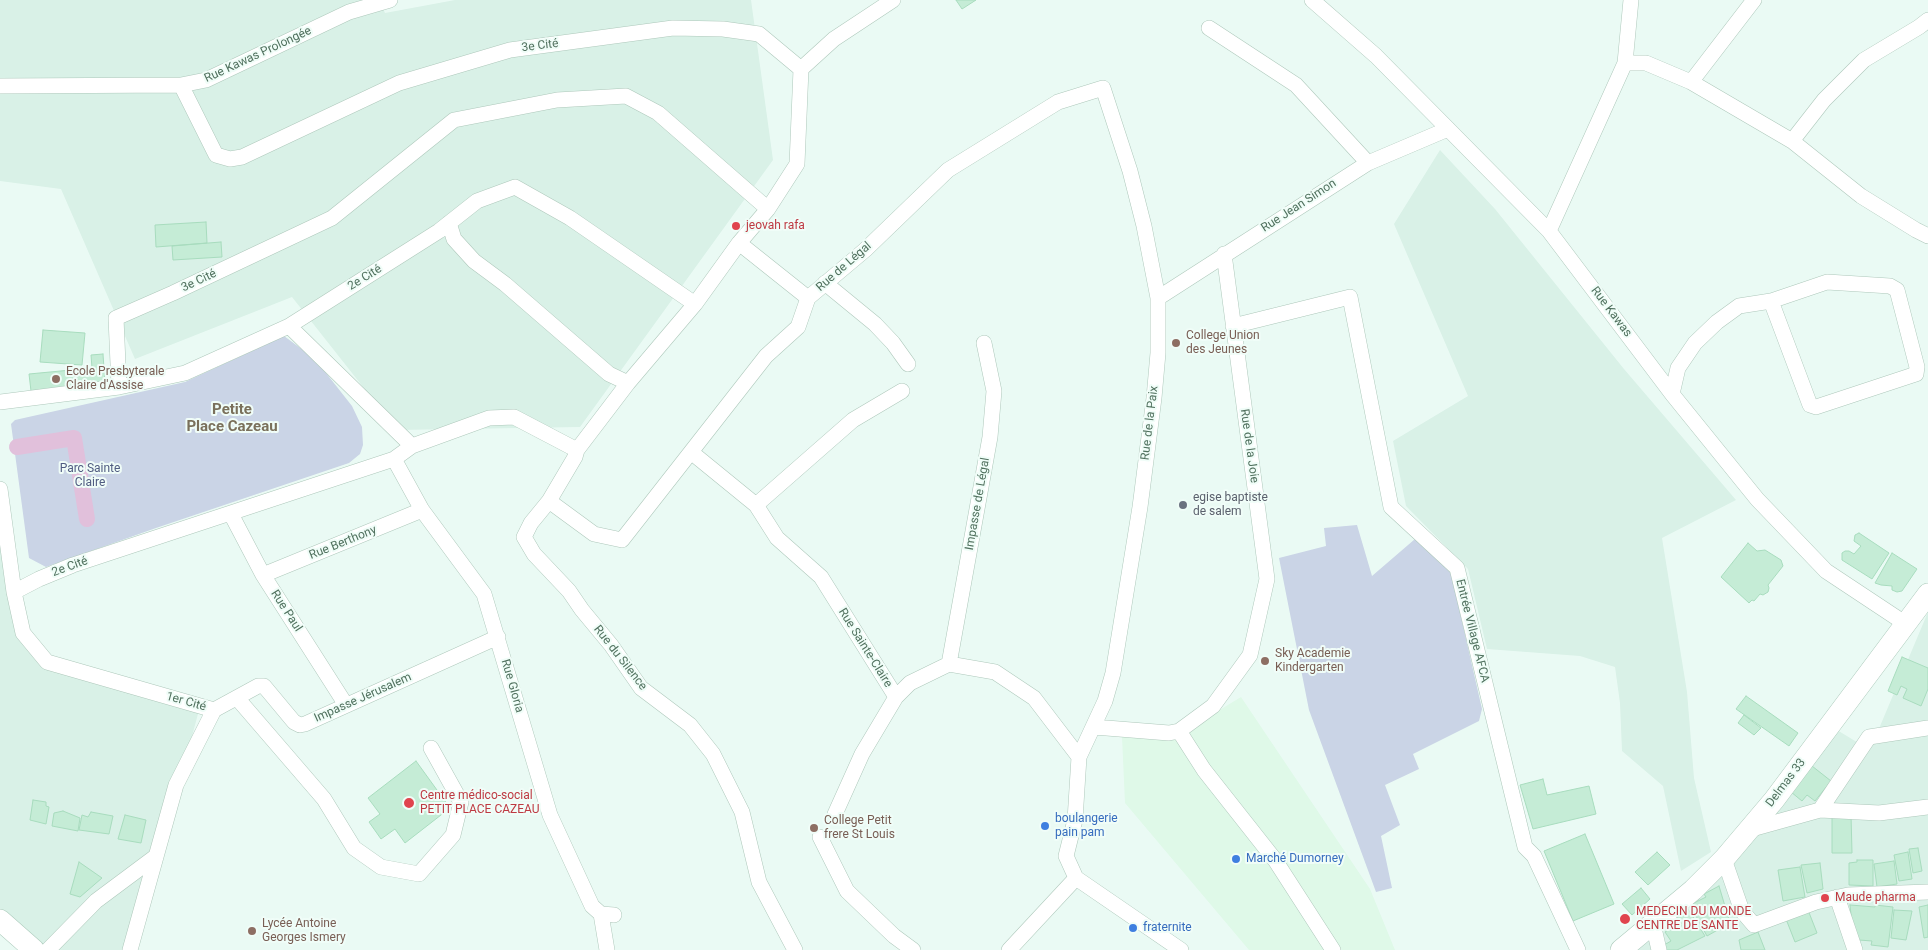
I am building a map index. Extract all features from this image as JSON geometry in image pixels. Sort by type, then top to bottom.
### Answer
[{"type":"main road","name":"Delmas 33","points":[[1621,950],[1653,924],[1724,859],[1774,800],[1906,624],[1925,603]]},
{"type":"main road","points":[[0,920],[34,950]]},
{"type":"main road","points":[[0,937],[15,950]]},
{"type":"street","name":"Rue Kawas Prolongée","points":[[0,86],[181,85],[206,80],[371,2],[390,0]]},
{"type":"street","points":[[549,501],[576,453],[628,383],[695,304],[739,243],[768,209],[797,164],[801,69],[834,39],[893,0]]},
{"type":"street","name":"Rue Kawas","points":[[1312,0],[1376,56],[1549,232],[1672,394],[1757,499],[1826,571],[1906,624]]},
{"type":"street","points":[[1549,232],[1625,63],[1632,0]]},
{"type":"street","points":[[1691,82],[1754,0]]},
{"type":"street","points":[[1792,141],[1824,100],[1864,60],[1928,20]]},
{"type":"street","name":"3e Cité","points":[[181,85],[216,155],[230,159],[242,157],[399,83],[510,50],[673,28],[723,29],[760,34],[801,69]]},
{"type":"street","points":[[1209,28],[1296,86],[1368,163]]},
{"type":"street","points":[[1625,63],[1646,63],[1691,82],[1792,141],[1861,196],[1928,236]]},
{"type":"street","name":"Rue de Légal","points":[[549,501],[594,534],[622,540],[766,356],[798,327],[808,298],[865,250],[948,170],[1058,102],[1103,88]]},
{"type":"street","name":"Rue de la Paix","points":[[1079,757],[1105,701],[1113,673],[1140,507],[1158,353],[1158,298],[1138,200],[1103,88]]},
{"type":"street","name":"3e Cité","points":[[119,387],[116,318],[174,293],[332,218],[454,120],[557,100],[626,96],[658,114],[768,209]]},
{"type":"street","name":"Rue Jean Simon","points":[[1158,298],[1368,163],[1448,129]]},
{"type":"street","name":"2e Cité","points":[[0,402],[119,387],[185,374],[289,326],[449,223],[477,201],[515,188],[570,218],[695,304]]},
{"type":"street","points":[[449,223],[454,239],[474,261],[505,284],[610,374],[628,383]]},
{"type":"street","points":[[739,243],[808,298]]},
{"type":"street","name":"Rue de la Joie","points":[[1179,731],[1213,706],[1250,656],[1268,579],[1224,254]]},
{"type":"street","points":[[1672,394],[1678,368],[1696,343],[1716,322],[1739,306],[1771,301],[1827,282],[1890,286],[1896,290],[1917,367],[1916,374],[1816,407],[1810,405],[1771,301]]},
{"type":"street","points":[[825,283],[875,324],[908,364]]},
{"type":"street","name":"Entrée Village AFCA","points":[[1233,326],[1350,297],[1391,506],[1457,568],[1525,847],[1534,856],[1578,950]]},
{"type":"street","points":[[289,326],[412,446]]},
{"type":"street","name":"Impasse de Légal","points":[[949,664],[990,438],[994,391],[984,343]]},
{"type":"street","points":[[756,505],[853,420],[902,391]]},
{"type":"street","name":"2e Cité","points":[[14,592],[72,565],[394,459],[412,446],[489,418],[514,417],[576,453]]},
{"type":"street","name":"Rue Sainte-Claire","points":[[691,452],[756,505],[777,538],[821,578],[896,697],[910,683],[949,664]]},
{"type":"street","name":"Rue Gloria","points":[[394,459],[422,510],[484,594],[550,815],[592,906],[607,914],[608,950]]},
{"type":"street","name":"1er Cité","points":[[0,489],[14,592],[23,633],[47,662],[214,710],[176,785],[130,950]]},
{"type":"street","name":"Rue du Silence","points":[[549,501],[531,524],[524,538],[534,554],[569,591],[611,645],[641,688],[690,725],[713,754],[742,812],[759,882],[795,950]]},
{"type":"street","name":"Rue Berthony","points":[[263,575],[422,510]]},
{"type":"street","name":"Rue Paul","points":[[230,514],[263,575],[346,705]]},
{"type":"street","name":"Impasse Jérusalem","points":[[214,710],[258,686],[264,686],[294,722],[300,725],[498,637]]},
{"type":"street","points":[[949,664],[996,672],[1034,698],[1079,757],[1075,820],[1066,856],[1076,878],[1181,950]]},
{"type":"street","points":[[835,814],[862,754],[896,697]]},
{"type":"street","points":[[237,698],[324,799],[354,848],[381,867],[420,874],[453,835],[461,802],[431,748]]},
{"type":"street","points":[[1094,727],[1169,733],[1179,731],[1204,770],[1275,860],[1333,950]]},
{"type":"street","points":[[1820,810],[1869,737],[1928,728]]},
{"type":"street","points":[[1748,830],[1820,810],[1880,814],[1928,807]]},
{"type":"street","points":[[820,837],[847,891],[894,936],[914,950]]},
{"type":"street","points":[[48,950],[96,900],[155,857]]},
{"type":"street","points":[[1724,859],[1742,911],[1754,925],[1816,902],[1848,894],[1928,892]]},
{"type":"street","points":[[1009,950],[1076,878]]},
{"type":"street","points":[[1837,897],[1855,950]]},
{"type":"street","points":[[1653,924],[1659,950]]},
{"type":"shaded area","points":[[0,0],[379,0],[385,13],[455,0],[751,0],[773,160],[580,427],[397,430],[292,297],[135,359],[61,189],[0,181]]},
{"type":"shaded area","points":[[1440,150],[1495,209],[1624,369],[1736,500],[1662,538],[1687,692],[1694,778],[1711,852],[1681,871],[1663,786],[1622,751],[1620,703],[1615,667],[1580,656],[1487,649],[1468,569],[1406,506],[1393,441],[1468,396],[1394,224]]},
{"type":"shaded area","points":[[0,509],[26,647],[199,710],[135,950],[45,950],[0,913]]},
{"type":"shaded area","points":[[1928,612],[1928,950],[1631,950],[1832,727],[1870,750]]},
{"type":"shaded area","points":[[1241,697],[1370,889],[1395,950],[1249,950],[1125,803],[1122,737],[1172,739]]},
{"type":"green space","name":"Parc Sainte Claire","points":[[284,336],[315,359],[352,406],[362,427],[363,445],[360,454],[349,463],[46,567],[29,558],[11,424],[15,420],[185,382]]},
{"type":"green space","points":[[1357,525],[1372,576],[1415,539],[1451,573],[1482,709],[1479,721],[1413,754],[1419,769],[1385,785],[1400,825],[1381,836],[1392,888],[1376,892],[1309,710],[1279,558],[1326,546],[1324,528]]},
{"type":"building","points":[[956,0],[976,0],[962,9]]},
{"type":"building","points":[[206,222],[207,243],[156,247],[155,225]]},
{"type":"building","points":[[221,242],[222,257],[173,260],[172,246]]},
{"type":"building","points":[[43,330],[85,333],[82,365],[40,362]]},
{"type":"building","points":[[103,354],[105,383],[31,391],[29,374],[92,368],[91,355]]},
{"type":"building","points":[[1859,533],[1889,553],[1872,579],[1842,560],[1842,553],[1849,551],[1854,554],[1861,546],[1854,541],[1855,535]]},
{"type":"building","points":[[1748,543],[1757,551],[1765,550],[1781,560],[1783,566],[1768,585],[1768,592],[1763,595],[1760,594],[1754,601],[1752,600],[1749,603],[1721,577]]},
{"type":"building","points":[[1892,553],[1917,569],[1902,591],[1897,592],[1892,590],[1892,586],[1875,583]]},
{"type":"building","points":[[1902,657],[1928,668],[1928,689],[1921,706],[1903,698],[1907,689],[1901,686],[1897,695],[1888,691]]},
{"type":"building","points":[[1746,696],[1798,733],[1789,746],[1736,709]]},
{"type":"building","points":[[1744,715],[1761,728],[1754,735],[1738,723]]},
{"type":"building","name":"Centre médico-social PETIT PLACE CAZEAU","points":[[416,761],[450,808],[405,843],[395,829],[381,839],[369,822],[380,814],[368,798]]},
{"type":"building","points":[[1812,766],[1831,781],[1815,801],[1807,795],[1802,801],[1791,792]]},
{"type":"building","points":[[1543,779],[1547,795],[1589,786],[1596,814],[1533,829],[1520,785]]},
{"type":"building","points":[[33,800],[46,802],[46,806],[49,807],[46,824],[30,820]]},
{"type":"building","points":[[63,811],[80,818],[78,831],[52,826],[54,813]]},
{"type":"building","points":[[91,812],[113,816],[109,834],[79,830],[82,815],[88,817]]},
{"type":"building","points":[[125,815],[146,820],[141,843],[118,839]]},
{"type":"building","points":[[1851,815],[1852,853],[1832,853],[1832,816]]},
{"type":"building","points":[[1585,834],[1614,904],[1573,921],[1544,851]]},
{"type":"building","points":[[1918,848],[1922,871],[1913,873],[1909,849]]},
{"type":"building","points":[[1657,852],[1670,865],[1648,885],[1635,872]]},
{"type":"building","points":[[1908,852],[1912,879],[1899,881],[1894,855]]},
{"type":"building","points":[[1857,860],[1873,860],[1873,886],[1849,885],[1849,863],[1857,862]]},
{"type":"building","points":[[1894,861],[1897,884],[1877,887],[1874,864]]},
{"type":"building","points":[[79,862],[102,878],[80,897],[70,894]]},
{"type":"building","points":[[1820,863],[1823,889],[1807,893],[1801,865]]},
{"type":"building","points":[[1800,867],[1805,897],[1783,901],[1778,870]]},
{"type":"building","points":[[1719,886],[1730,923],[1707,936],[1690,905],[1706,897],[1704,894]]},
{"type":"building","points":[[1641,888],[1650,899],[1632,915],[1622,904]]},
{"type":"building","points":[[1850,905],[1893,907],[1888,947],[1871,945],[1872,941],[1859,940],[1853,934]]},
{"type":"building","points":[[1928,905],[1928,937],[1924,938],[1919,907]]},
{"type":"building","points":[[1688,909],[1705,936],[1677,950],[1660,950],[1659,948],[1671,941],[1665,932],[1671,928],[1669,925],[1678,920],[1676,916]]},
{"type":"building","points":[[1808,910],[1817,933],[1795,942],[1786,919]]},
{"type":"building","points":[[1894,910],[1912,911],[1906,940],[1891,938]]},
{"type":"building","points":[[1758,932],[1765,950],[1741,950],[1739,940]]},
{"type":"waterway","points":[[17,447],[74,438],[87,519]]},
{"type":"place","name":"jeovah rafa","points":[[736,226]]},
{"type":"place","name":"College Union des Jeunes","points":[[1176,343]]},
{"type":"place","name":"Ecole Presbyterale Claire d'Assise","points":[[56,379]]},
{"type":"place","name":"egise baptiste de salem","points":[[1183,505]]},
{"type":"place","name":"Sky Academie Kindergarten","points":[[1265,661]]},
{"type":"place","name":"Centre médico-social PETIT PLACE CAZEAU","points":[[409,803]]},
{"type":"place","name":"boulangerie pain pam","points":[[1045,826]]},
{"type":"place","name":"College Petit frere St Louis","points":[[814,828]]},
{"type":"place","name":"Marché Dumorney","points":[[1236,859]]},
{"type":"place","name":"Maude pharma","points":[[1825,898]]},
{"type":"place","name":"MEDECIN DU MONDE CENTRE DE SANTE","points":[[1625,919]]},
{"type":"place","name":"fraternite","points":[[1133,928]]},
{"type":"place","name":"Lycée Antoine Georges Ismery","points":[[252,931]]},
{"type":"district","name":"Petite Place Cazeau","points":[[232,418]]}]
